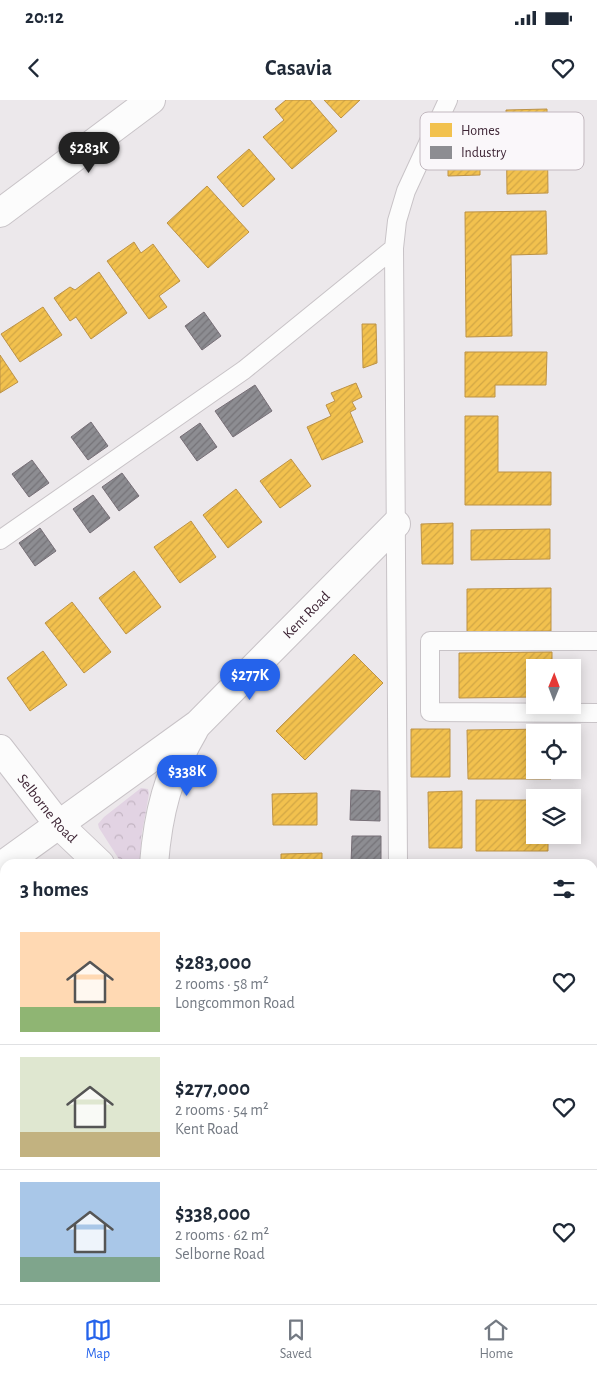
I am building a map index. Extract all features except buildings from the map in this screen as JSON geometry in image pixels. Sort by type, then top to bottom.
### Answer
[{"type":"street","points":[[0,213],[141,103]]},
{"type":"street","name":"Kent Road","points":[[11,859],[198,724],[396,524]]},
{"type":"street","points":[[155,859],[160,811],[169,783],[180,754],[198,724]]},
{"type":"street","name":"Selborne Road","points":[[0,749],[59,825],[95,859]]},
{"type":"lane","points":[[442,112],[448,100]]},
{"type":"lane","points":[[398,859],[394,248],[396,221],[406,191],[420,161]]},
{"type":"lane","points":[[0,540],[244,370],[394,248]]},
{"type":"lane","points":[[597,641],[430,641],[430,712],[597,713]]},
{"type":"green space","points":[[141,788],[148,789],[149,794],[141,838],[142,859],[119,859],[99,828],[98,824],[104,817]]}]
